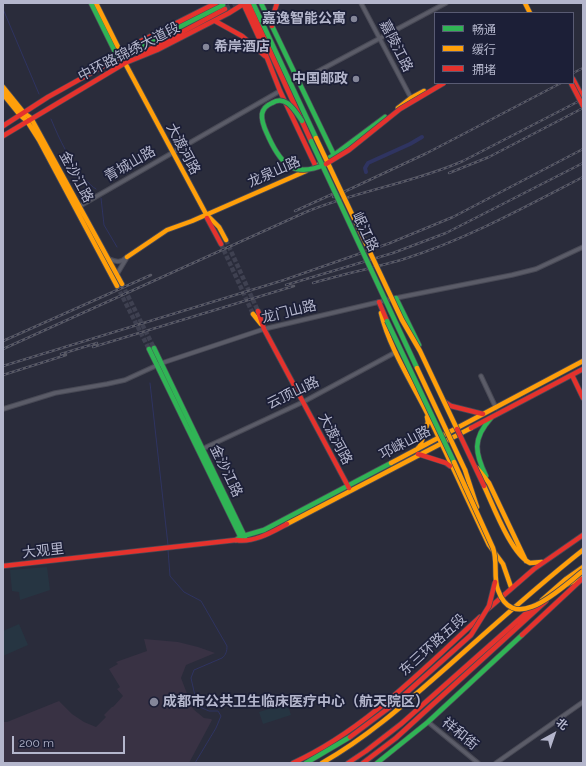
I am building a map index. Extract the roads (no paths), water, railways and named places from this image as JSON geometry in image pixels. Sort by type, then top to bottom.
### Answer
[{"type":"main road","points":[[91,3],[120,56]]},
{"type":"main road","points":[[96,3],[120,56]]},
{"type":"main road","points":[[245,3],[280,91],[316,166]]},
{"type":"main road","name":"中环路锦绣大道段","points":[[3,136],[29,119],[125,63],[157,50],[214,21],[245,3]]},
{"type":"main road","name":"岷江路","points":[[245,3],[302,121],[465,470],[479,515]]},
{"type":"main road","name":"岷江路","points":[[253,3],[402,320],[420,351],[506,533],[513,545],[526,561]]},
{"type":"main road","points":[[261,3],[334,155]]},
{"type":"main road","points":[[272,26],[277,3]]},
{"type":"main road","points":[[525,3],[530,12]]},
{"type":"main road","name":"中环路锦绣大道段","points":[[3,126],[141,42],[214,4]]},
{"type":"main road","points":[[120,56],[224,7],[125,63]]},
{"type":"main road","points":[[214,21],[222,24],[256,45],[268,59]]},
{"type":"main road","name":"大渡河路","points":[[125,63],[206,214],[219,227],[226,240]]},
{"type":"main road","points":[[574,81],[583,98]]},
{"type":"main road","name":"龙泉山路","points":[[127,257],[167,230],[316,166],[334,155],[411,98],[437,84]]},
{"type":"main road","points":[[302,121],[288,103],[281,100],[270,102],[263,110],[262,118],[277,155],[281,161],[292,168],[306,170],[318,167],[345,153],[404,105],[442,84]]},
{"type":"main road","points":[[572,84],[583,106]]},
{"type":"main road","name":"金沙江路","points":[[3,87],[22,114]]},
{"type":"main road","name":"金沙江路","points":[[3,94],[22,114],[29,119],[39,140],[119,285],[117,274],[109,259],[77,207]]},
{"type":"main road","points":[[206,214],[221,244]]},
{"type":"main road","points":[[396,298],[478,470],[489,483]]},
{"type":"main road","points":[[380,302],[387,321],[479,515],[495,553],[498,589],[502,601],[508,607],[515,610],[527,610],[537,606],[583,567]]},
{"type":"main road","points":[[380,302],[383,322],[396,352],[427,413],[451,468],[489,546],[503,564],[511,587]]},
{"type":"main road","name":"大渡河路","points":[[256,313],[349,488]]},
{"type":"main road","name":"金沙江路","points":[[151,348],[201,450],[242,539]]},
{"type":"main road","name":"邛崃山路","points":[[86,557],[242,539],[264,530],[349,488],[439,441],[484,414],[583,361]]},
{"type":"main road","name":"邛崃山路","points":[[459,430],[495,415],[583,369]]},
{"type":"main road","points":[[572,375],[583,398]]},
{"type":"main road","points":[[445,402],[451,406],[484,414]]},
{"type":"main road","points":[[427,413],[428,422],[417,452],[446,463],[451,468]]},
{"type":"main road","points":[[495,415],[484,426],[476,445],[476,452],[479,461],[526,561],[532,563],[541,562],[548,558]]},
{"type":"main road","name":"东三环路五段","points":[[293,763],[315,753],[350,731],[403,687],[511,587],[548,558],[583,535]]},
{"type":"main road","name":"东三环路五段","points":[[322,763],[349,747],[395,712],[533,590],[583,550]]},
{"type":"main road","name":"大观里","points":[[3,566],[86,557]]},
{"type":"main road","points":[[348,763],[404,722],[482,651],[550,595],[583,571]]},
{"type":"main road","points":[[306,763],[350,737],[394,704],[471,635],[489,606],[497,577]]},
{"type":"main road","points":[[363,763],[396,738],[550,595],[583,578]]},
{"type":"main road","points":[[376,763],[428,722],[583,578]]},
{"type":"street","name":"嘉陵江路","points":[[361,3],[411,98]]},
{"type":"street","points":[[298,82],[446,3]]},
{"type":"street","name":"青城山路","points":[[77,207],[280,91]]},
{"type":"street","name":"龙门山路","points":[[3,409],[55,393],[124,380],[159,364],[264,329],[396,298],[536,269],[583,247]]},
{"type":"street","points":[[117,274],[127,257]]},
{"type":"street","name":"龙泉山路","points":[[109,259],[117,262],[122,261],[127,257]]},
{"type":"street","name":"云顶山路","points":[[201,450],[303,402],[396,352]]},
{"type":"street","points":[[482,376],[496,408]]},
{"type":"street","points":[[496,763],[583,702]]},
{"type":"street","name":"祥和街","points":[[428,722],[478,763]]},
{"type":"waterway","points":[[3,9],[39,94]]},
{"type":"waterway","points":[[51,119],[70,158],[85,179],[96,189]]},
{"type":"waterway","points":[[366,172],[365,168],[368,163],[422,137]]},
{"type":"waterway","points":[[101,198],[104,225],[117,247]]},
{"type":"waterway","points":[[150,383],[168,545]]},
{"type":"waterway","points":[[168,550],[170,576],[184,592],[201,601],[227,646],[226,653],[222,658],[194,670],[191,678],[195,696],[200,707],[209,711],[218,711],[221,716],[216,728],[195,763]]},
{"type":"tunnel","points":[[225,9],[237,3]]},
{"type":"tunnel","points":[[226,240],[258,311]]},
{"type":"tunnel","points":[[221,244],[253,314]]},
{"type":"tunnel","points":[[122,284],[154,348]]},
{"type":"tunnel","points":[[117,286],[149,349]]},
{"type":"railway","points":[[574,72],[583,68]]},
{"type":"railway","points":[[333,197],[427,153],[559,84]]},
{"type":"railway","points":[[3,349],[306,212],[345,198],[444,169],[463,161],[583,99]]},
{"type":"railway","points":[[449,173],[489,157],[583,108]]},
{"type":"railway","points":[[3,366],[284,280],[390,243],[453,217],[583,149]]},
{"type":"railway","points":[[286,285],[393,253],[446,233],[583,163]]},
{"type":"railway","points":[[313,283],[404,259],[450,242],[495,222],[583,177]]},
{"type":"railway","points":[[295,211],[337,192]]},
{"type":"railway","points":[[3,341],[151,275]]},
{"type":"railway","points":[[93,347],[294,286]]},
{"type":"railway","points":[[61,354],[97,343]]},
{"type":"railway","points":[[3,375],[66,355]]},
{"type":"place","name":"嘉逸智能公寓","points":[[354,19]]},
{"type":"place","name":"希岸酒店","points":[[206,47]]},
{"type":"place","name":"中国邮政","points":[[356,79]]},
{"type":"place","name":"成都市公共卫生临床医疗中心（航天院区）","points":[[154,702]]}]
